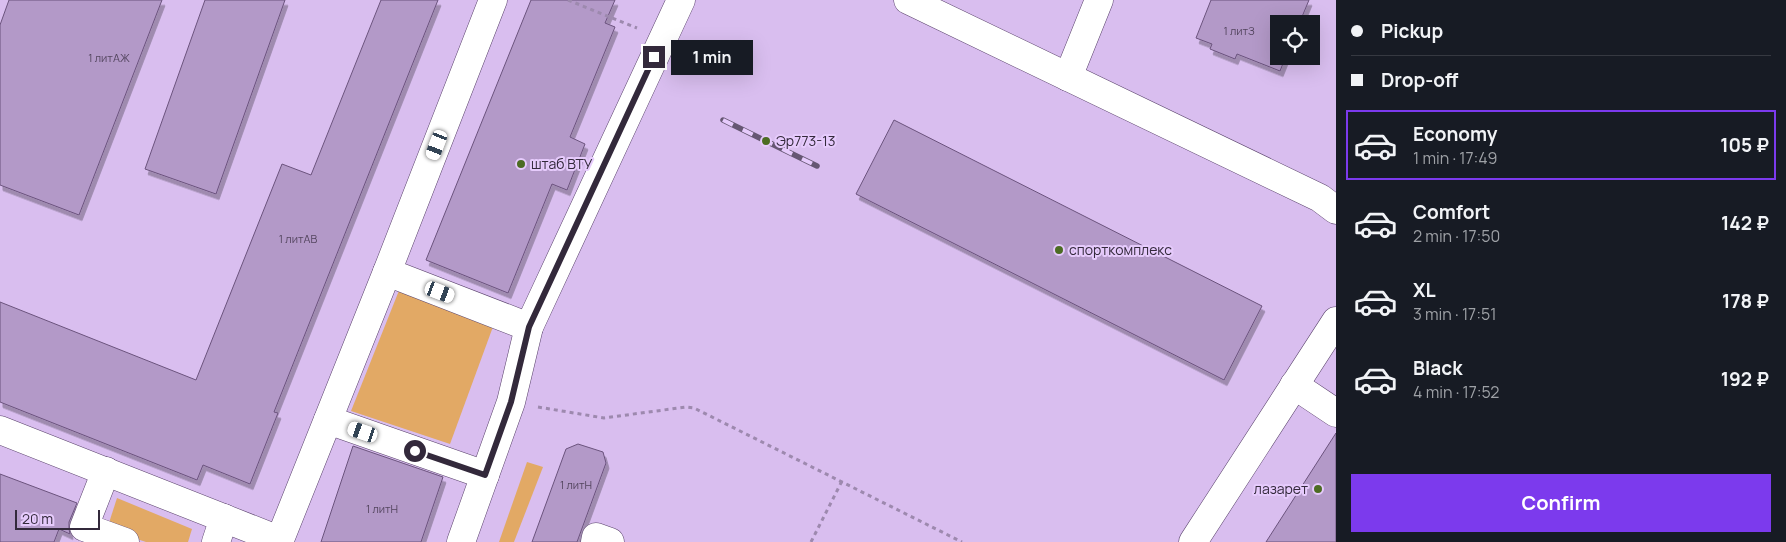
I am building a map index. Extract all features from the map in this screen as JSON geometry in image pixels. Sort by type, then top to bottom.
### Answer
[{"type":"lane","points":[[0,430],[106,471],[220,530],[279,541],[493,0]]},
{"type":"lane","points":[[461,542],[511,402],[529,327],[681,0]]},
{"type":"lane","points":[[908,0],[1320,198],[1336,210]]},
{"type":"lane","points":[[1068,77],[1099,0]]},
{"type":"lane","points":[[387,272],[529,327]]},
{"type":"lane","points":[[1193,542],[1336,321]]},
{"type":"lane","points":[[1294,385],[1336,413]]},
{"type":"lane","points":[[328,420],[485,475]]},
{"type":"lane","points":[[106,471],[84,527],[124,542]]},
{"type":"lane","points":[[594,542],[596,537],[610,542]]},
{"type":"path","points":[[568,0],[663,39]]},
{"type":"path","points":[[511,402],[604,418],[686,407],[694,408],[962,542]]},
{"type":"path","points":[[811,542],[842,481]]},
{"type":"shaded area","points":[[400,288],[494,324],[450,444],[351,411]]},
{"type":"shaded area","points":[[527,462],[543,467],[514,542],[499,542]]},
{"type":"shaded area","points":[[117,498],[192,529],[188,542],[146,542],[107,529]]},
{"type":"building","points":[[9,0],[162,0],[79,215],[0,185],[0,25]]},
{"type":"building","points":[[205,0],[285,0],[216,194],[145,169]]},
{"type":"building","points":[[381,0],[438,0],[274,412],[278,413],[250,484],[203,465],[197,480],[0,402],[0,302],[196,380],[282,164],[311,175]]},
{"type":"building","name":"штаб ВТУ","points":[[531,0],[615,0],[605,23],[615,27],[570,137],[585,144],[567,190],[552,184],[508,293],[426,260]]},
{"type":"building","points":[[1211,0],[1309,0],[1303,15],[1270,15],[1270,65],[1282,65],[1280,71],[1237,54],[1235,59],[1210,49],[1212,44],[1196,38]]},
{"type":"building","name":"спорткомплекс","points":[[894,120],[1262,306],[1224,380],[856,194]]},
{"type":"building","name":"лазарет","points":[[1336,433],[1336,542],[1266,542]]},
{"type":"building","points":[[578,444],[603,452],[606,463],[577,542],[532,542],[566,449]]},
{"type":"building","points":[[353,446],[443,477],[421,542],[321,542]]},
{"type":"building","points":[[0,474],[77,503],[69,522],[70,534],[59,529],[54,542],[0,542]]},
{"type":"railway","points":[[723,120],[817,166]]},
{"type":"place","name":"Эр773-13","points":[[766,141]]},
{"type":"place","name":"штаб ВТУ","points":[[521,164]]},
{"type":"place","name":"спорткомплекс","points":[[1059,250]]},
{"type":"place","name":"лазарет","points":[[1318,489]]},
{"type":"route","points":[[415,451],[485,475],[511,402],[529,327],[654,57]]}]
